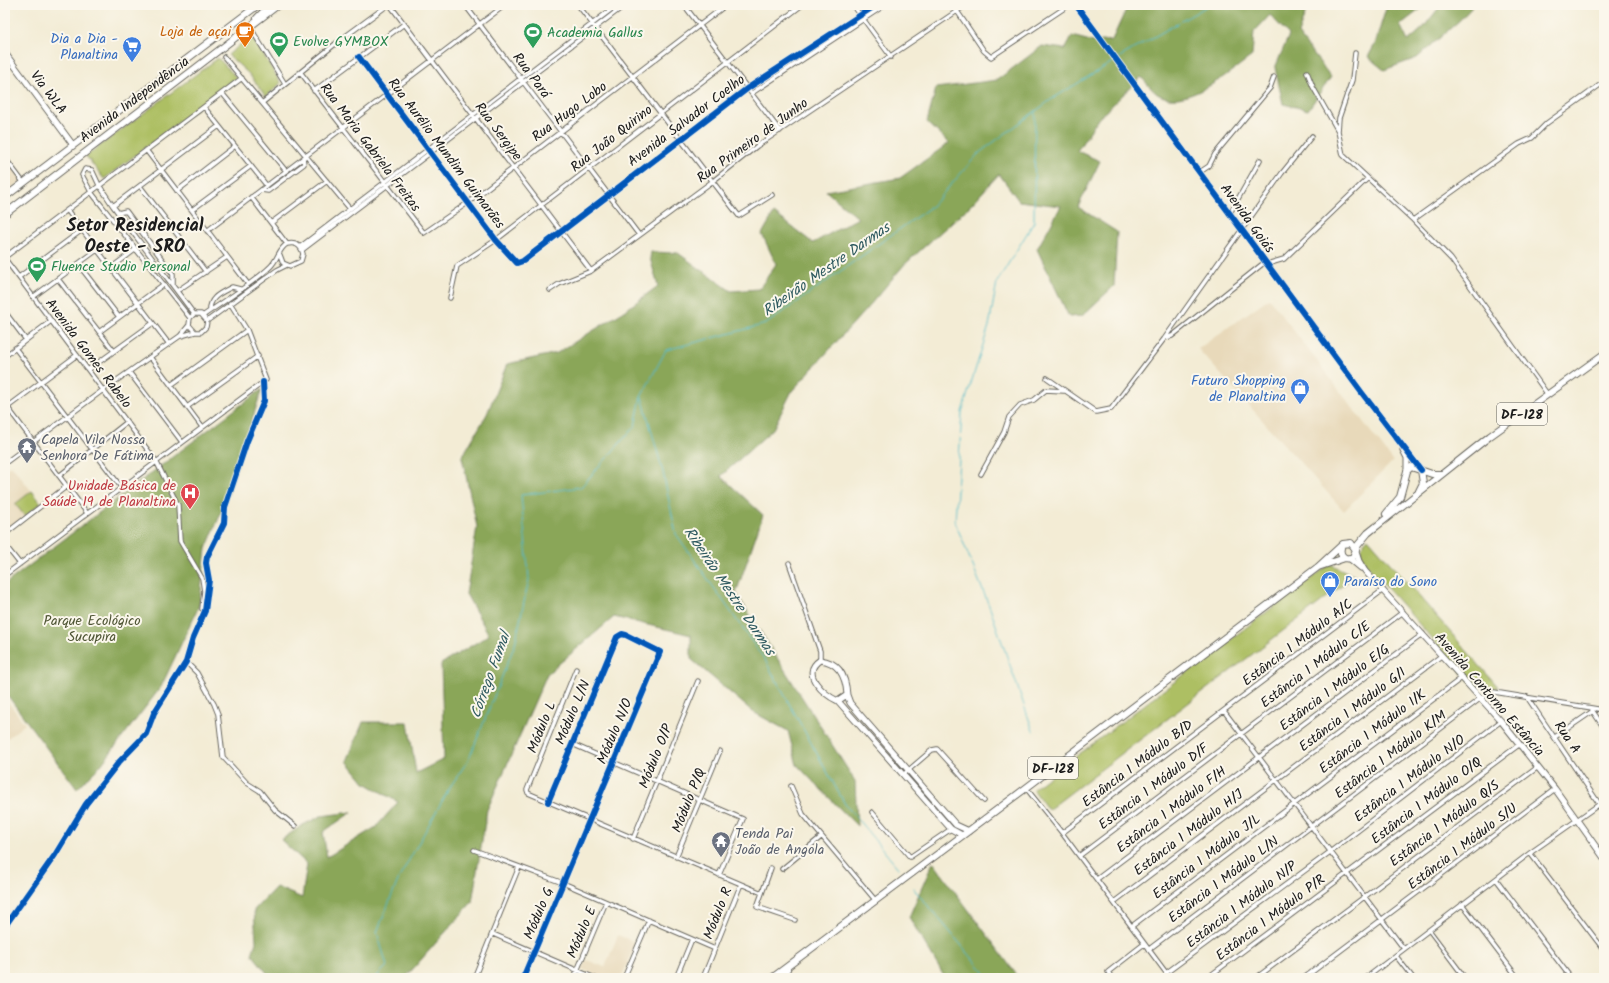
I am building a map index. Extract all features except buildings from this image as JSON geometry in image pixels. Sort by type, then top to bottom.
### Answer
[{"type":"main road","name":"Avenida Independência","points":[[5,197],[258,5]]},
{"type":"main road","points":[[251,26],[261,12],[270,5]]},
{"type":"main road","name":"Avenida Independência","points":[[5,214],[104,136],[278,5]]},
{"type":"main road","points":[[215,38],[217,44],[223,46]]},
{"type":"main road","points":[[96,127],[98,136],[104,136]]},
{"type":"main road","points":[[84,136],[94,137],[93,145]]},
{"type":"main road","name":"DF-128","points":[[1318,567],[1354,555],[1368,533],[1441,474],[1490,436],[1548,396],[1604,354]]},
{"type":"main road","points":[[1407,471],[1413,467],[1432,474],[1441,474]]},
{"type":"main road","points":[[1404,490],[1407,494],[1414,496],[1423,483],[1421,470]]},
{"type":"main road","name":"DF-128","points":[[772,978],[1318,567],[1329,555],[1341,548],[1345,543],[1349,543],[1396,504],[1404,490],[1407,471]]},
{"type":"main road","points":[[1349,543],[1353,544],[1356,551]]},
{"type":"main road","points":[[1341,548],[1341,554],[1347,558]]},
{"type":"main road","name":"DF-128","points":[[782,978],[788,967]]},
{"type":"street","points":[[5,8],[9,5]]},
{"type":"street","points":[[262,103],[339,41],[389,5]]},
{"type":"street","name":"Rua Sergipe","points":[[389,5],[591,271]]},
{"type":"street","name":"Rua Pará","points":[[465,5],[639,235]]},
{"type":"street","points":[[207,231],[505,5]]},
{"type":"street","points":[[578,5],[632,78],[739,216],[772,195]]},
{"type":"street","points":[[301,248],[350,209],[432,153],[524,82],[618,5]]},
{"type":"street","points":[[301,248],[386,185],[429,149],[520,78],[625,5]]},
{"type":"street","points":[[684,5],[780,131]]},
{"type":"street","name":"Rua Hugo Lobo","points":[[424,233],[469,202],[726,5]]},
{"type":"street","name":"Rua João Quirino","points":[[450,298],[457,266],[496,240],[802,5]]},
{"type":"street","points":[[853,5],[891,57]]},
{"type":"street","name":"Avenida Salvador Coelho","points":[[517,263],[523,261],[748,88],[876,5]]},
{"type":"street","name":"Avenida Salvador Coelho","points":[[752,93],[885,5]]},
{"type":"street","points":[[953,5],[984,51],[991,57],[1069,5]]},
{"type":"street","name":"Rua Primeiro de Junho","points":[[550,290],[559,284],[591,271],[713,181],[757,146],[966,5]]},
{"type":"street","name":"Avenida Goiás","points":[[1076,5],[1400,444],[1421,470]]},
{"type":"street","points":[[314,90],[404,24]]},
{"type":"street","points":[[251,26],[285,84]]},
{"type":"street","points":[[1356,53],[1352,80],[1339,118],[1338,131],[1343,155],[1367,179],[1413,220],[1451,259],[1548,396]]},
{"type":"street","name":"Via WLA","points":[[5,54],[73,145]]},
{"type":"street","name":"Rua Aurélio Mundim Guimarães","points":[[360,56],[496,240],[517,263]]},
{"type":"street","points":[[224,57],[304,157],[327,181],[350,209]]},
{"type":"street","points":[[1307,72],[1329,118],[1338,131]]},
{"type":"street","name":"Rua Maria Gabriela Freitas","points":[[301,73],[424,233]]},
{"type":"street","points":[[1200,172],[1209,166],[1215,154],[1270,88],[1274,77]]},
{"type":"street","points":[[5,258],[242,78]]},
{"type":"street","points":[[1413,220],[1519,144],[1532,138],[1547,123],[1604,82]]},
{"type":"street","points":[[222,93],[286,171]]},
{"type":"street","points":[[204,107],[267,186]]},
{"type":"street","points":[[1329,118],[1339,118]]},
{"type":"street","points":[[113,206],[219,126]]},
{"type":"street","points":[[1047,378],[1096,412],[1111,409],[1164,339],[1282,173],[1312,136]]},
{"type":"street","points":[[177,191],[235,146]]},
{"type":"street","points":[[146,150],[248,284]]},
{"type":"street","points":[[260,190],[268,191],[299,168],[304,164],[304,157]]},
{"type":"street","points":[[5,158],[23,182]]},
{"type":"street","points":[[1230,213],[1260,160]]},
{"type":"street","points":[[295,164],[299,168]]},
{"type":"street","points":[[192,210],[251,166]]},
{"type":"street","points":[[190,318],[91,192],[82,175],[85,169],[92,170],[99,186],[113,206],[194,314],[204,315],[248,284],[271,266],[280,256],[281,248],[287,244],[291,243],[301,248]]},
{"type":"street","points":[[1164,339],[1172,336],[1266,263],[1284,259],[1367,179]]},
{"type":"street","points":[[271,223],[327,181]]},
{"type":"street","points":[[140,186],[206,272]]},
{"type":"street","points":[[251,197],[287,244]]},
{"type":"street","points":[[67,210],[168,344]]},
{"type":"street","points":[[118,213],[126,211],[173,274],[172,285]]},
{"type":"street","points":[[18,277],[82,230]]},
{"type":"street","points":[[180,336],[204,330],[207,321],[277,270],[287,265],[294,266],[301,262],[301,248]]},
{"type":"street","points":[[111,268],[136,249]]},
{"type":"street","points":[[33,297],[97,250]]},
{"type":"street","points":[[177,291],[227,256]]},
{"type":"street","points":[[280,256],[287,265]]},
{"type":"street","name":"Avenida Gomes Rabelo","points":[[5,258],[156,461],[178,506],[180,541],[202,578],[204,591],[202,609],[205,611]]},
{"type":"street","points":[[78,264],[119,317]]},
{"type":"street","points":[[58,279],[114,351]]},
{"type":"street","points":[[99,332],[164,284]]},
{"type":"street","points":[[210,311],[210,302],[213,298],[232,287],[240,289]]},
{"type":"street","points":[[5,926],[55,855],[86,804],[119,762],[146,734],[154,713],[186,662],[193,638],[205,611],[209,580],[206,563],[207,557],[224,523],[225,507],[247,441],[264,401],[264,381],[258,356],[247,330],[230,303]]},
{"type":"street","points":[[5,312],[26,340]]},
{"type":"street","points":[[5,464],[67,416],[180,336],[189,326],[190,318],[194,314]]},
{"type":"street","points":[[204,315],[207,321]]},
{"type":"street","points":[[5,356],[52,321]]},
{"type":"street","points":[[88,370],[153,323]]},
{"type":"street","points":[[189,326],[195,332]]},
{"type":"street","points":[[171,385],[247,330]]},
{"type":"street","points":[[15,348],[121,487]]},
{"type":"street","points":[[77,355],[6,407],[87,513]]},
{"type":"street","points":[[188,407],[258,356]]},
{"type":"street","points":[[150,357],[202,427]]},
{"type":"street","points":[[129,372],[182,442]]},
{"type":"street","points":[[5,575],[264,381]]},
{"type":"street","points":[[981,474],[1010,418],[1018,406],[1034,400],[1046,390],[1064,391]]},
{"type":"street","points":[[59,476],[127,422]]},
{"type":"street","name":"Avenida Goiás","points":[[1400,444],[1406,458],[1407,471]]},
{"type":"street","points":[[5,534],[67,486]]},
{"type":"street","points":[[5,544],[20,564]]},
{"type":"street","name":"Avenida Contorno Estância","points":[[1356,551],[1359,561],[1365,571]]},
{"type":"street","name":"Avenida Contorno Estância","points":[[1347,558],[1365,571],[1384,590],[1441,656],[1463,677],[1501,721],[1538,767],[1604,858]]},
{"type":"street","points":[[789,563],[820,651],[820,660]]},
{"type":"street","name":"Estância 1 Módulo A/C","points":[[1224,711],[1384,590]]},
{"type":"street","name":"Estância 1 Módulo C/E","points":[[1241,734],[1403,612]]},
{"type":"street","name":"Módulo N/O","points":[[564,883],[660,652],[622,634]]},
{"type":"street","name":"Módulo L/N","points":[[548,802],[617,637],[622,634]]},
{"type":"street","name":"Estância 1 Módulo E/G","points":[[1259,757],[1422,634]]},
{"type":"street","name":"Estância 1 Módulo G/I","points":[[1276,780],[1441,656]]},
{"type":"street","points":[[962,835],[951,829],[938,814],[906,772],[879,737],[850,703],[843,675],[836,666],[828,661],[820,660],[816,663],[813,669],[814,680],[827,695],[838,701],[874,741],[906,772],[956,825],[969,831]]},
{"type":"street","points":[[186,662],[197,673],[214,704],[218,714],[223,757],[226,762],[248,783],[260,791],[276,810],[295,826]]},
{"type":"street","name":"Módulo L","points":[[548,802],[528,794],[527,790],[576,670]]},
{"type":"street","name":"Estância 1 Módulo I/K","points":[[1293,803],[1463,677]]},
{"type":"street","name":"Módulo O/P","points":[[632,839],[698,681]]},
{"type":"street","points":[[1481,698],[1494,692],[1592,710],[1604,710]]},
{"type":"street","points":[[838,701],[847,695]]},
{"type":"street","name":"Rua A","points":[[1527,697],[1604,811]]},
{"type":"street","name":"Estância 1 Módulo K/M","points":[[1311,827],[1481,698]]},
{"type":"street","points":[[1592,710],[1604,728]]},
{"type":"street","points":[[1555,737],[1592,710]]},
{"type":"street","points":[[1224,711],[1404,949]]},
{"type":"street","name":"Estância 1 Módulo B/D","points":[[1062,833],[1224,711]]},
{"type":"street","name":"Estância 1 Módulo N/O","points":[[1330,852],[1501,721]]},
{"type":"street","name":"Estância 1 Módulo D/F","points":[[1079,856],[1241,734]]},
{"type":"street","points":[[874,741],[879,737]]},
{"type":"street","points":[[572,744],[743,819],[719,875]]},
{"type":"street","name":"Estância 1 Módulo O/Q","points":[[1346,873],[1520,744]]},
{"type":"street","points":[[906,772],[932,750],[937,749],[984,801]]},
{"type":"street","name":"Módulo P/Q","points":[[676,858],[720,751]]},
{"type":"street","name":"Estância 1 Módulo F/H","points":[[1097,879],[1259,757]]},
{"type":"street","name":"Estância 1 Módulo Q/S","points":[[1256,978],[1538,767]]},
{"type":"street","name":"Estância 1 Módulo H/J","points":[[1114,902],[1276,780]]},
{"type":"street","points":[[791,786],[803,814],[876,901]]},
{"type":"street","points":[[1026,788],[1097,879],[1170,978]]},
{"type":"street","name":"Estância 1 Módulo S/U","points":[[1304,978],[1555,790]]},
{"type":"street","points":[[1366,978],[1496,878],[1604,801]]},
{"type":"street","points":[[548,802],[676,858],[762,893]]},
{"type":"street","name":"Estância 1 Módulo J/L","points":[[1132,926],[1293,803]]},
{"type":"street","points":[[938,814],[943,810]]},
{"type":"street","points":[[872,812],[910,857],[951,829]]},
{"type":"street","name":"Estância 1 Módulo L/N","points":[[1148,950],[1311,827]]},
{"type":"street","points":[[782,869],[821,837]]},
{"type":"street","points":[[474,850],[564,883],[715,949]]},
{"type":"street","name":"Estância 1 Módulo N/P","points":[[1166,973],[1330,852]]},
{"type":"street","points":[[1530,853],[1604,950]]},
{"type":"street","points":[[474,978],[520,868]]},
{"type":"street","points":[[771,868],[757,907],[794,920]]},
{"type":"street","name":"Estância 1 Módulo P/R","points":[[1207,978],[1346,873]]},
{"type":"street","points":[[1496,878],[1571,978]]},
{"type":"street","name":"Módulo G","points":[[523,978],[564,883]]},
{"type":"street","name":"Módulo R","points":[[703,978],[741,884]]},
{"type":"street","name":"Módulo E","points":[[574,978],[606,902]]},
{"type":"street","points":[[1462,904],[1518,978]]},
{"type":"street","points":[[624,978],[649,920]]},
{"type":"street","points":[[1429,930],[1465,978]]},
{"type":"street","points":[[493,934],[595,978]]},
{"type":"street","points":[[676,978],[692,939]]},
{"type":"street","points":[[1112,978],[1108,972],[1144,944]]},
{"type":"street","points":[[1396,956],[1413,978]]},
{"type":"shaded area","points":[[5,154],[24,179],[5,193]]},
{"type":"shaded area","name":"Futuro Shopping de Planaltina","points":[[1269,298],[1393,461],[1344,511],[1198,349]]},
{"type":"shaded area","points":[[11,465],[41,503],[5,531],[5,470]]},
{"type":"shaded area","points":[[5,698],[25,724],[5,740]]},
{"type":"shaded area","points":[[618,935],[637,943],[621,978],[603,978],[582,969],[586,960],[605,967]]},
{"type":"green space","points":[[1128,5],[1308,5],[1298,34],[1331,77],[1308,110],[1283,104],[1275,68],[1289,35],[1270,15],[1254,32],[1252,56],[1220,80],[1206,88],[1179,98],[1167,98],[1152,90],[1141,77],[1098,119],[1077,151],[1100,161],[1078,207],[1117,232],[1114,286],[1082,316],[1069,317],[1037,249],[1061,206],[1019,201],[999,174],[971,205],[904,265],[792,391],[773,429],[721,476],[763,515],[736,593],[855,781],[857,826],[797,765],[788,731],[753,712],[691,659],[691,635],[614,617],[547,674],[487,810],[472,902],[405,978],[271,978],[252,954],[256,942],[254,910],[276,887],[302,898],[307,864],[281,840],[301,826],[321,816],[352,812],[323,832],[327,857],[376,827],[398,802],[365,783],[347,761],[363,722],[408,722],[416,773],[444,759],[441,664],[489,635],[466,594],[477,527],[462,457],[487,414],[507,364],[557,353],[623,312],[658,286],[650,258],[651,252],[678,253],[731,291],[759,289],[776,264],[762,234],[774,213],[813,243],[858,218],[826,191],[900,178],[949,143],[927,122],[936,88],[997,80],[1042,46],[1065,49],[1072,36],[1094,42],[1112,40]]},
{"type":"green space","points":[[1387,5],[1426,5],[1400,25],[1408,41],[1423,28],[1441,5],[1474,5],[1460,20],[1417,58],[1384,70],[1368,57],[1375,44]]},
{"type":"green space","points":[[251,35],[281,83],[266,97],[249,74],[228,55]]},
{"type":"green space","points":[[218,58],[237,78],[104,179],[86,156]]},
{"type":"green space","name":"Parque Ecológico Sucupira","points":[[262,389],[225,503],[206,549],[199,606],[161,687],[101,765],[77,789],[5,692],[5,584]]},
{"type":"green space","points":[[32,491],[41,503],[25,516],[15,504]]},
{"type":"green space","points":[[1368,538],[1500,689],[1473,685],[1365,563],[1361,550],[1363,544]]},
{"type":"green space","points":[[1330,564],[1355,576],[1048,810],[1033,789]]},
{"type":"green space","points":[[933,862],[1019,978],[945,978],[909,917]]},
{"type":"waterway","name":"Ribeirão Mestre Darmas","points":[[1118,58],[1209,5]]},
{"type":"waterway","name":"Córrego Fumal","points":[[375,978],[387,966],[377,932],[399,878],[450,787],[469,759],[515,644],[529,579],[521,495],[581,487],[635,426],[641,397],[666,350],[766,324],[932,206],[979,153],[1052,99],[1114,61]]},
{"type":"waterway","points":[[1033,731],[990,608],[955,522],[962,412],[989,326],[997,282],[1034,222],[1035,113]]},
{"type":"waterway","name":"Ribeirão Mestre Darmas","points":[[642,397],[663,472],[676,534],[765,660],[845,804],[898,868]]},
{"type":"waterway","name":"Ribeirão Mestre Darmas","points":[[913,888],[989,978]]},
{"type":"cycle path","points":[[359,57],[496,240],[517,263],[523,261],[748,88],[876,5]]},
{"type":"cycle path","points":[[1076,5],[1362,393],[1421,470]]},
{"type":"cycle path","points":[[5,926],[55,855],[86,804],[119,762],[146,734],[154,713],[186,662],[193,638],[205,611],[209,580],[206,563],[207,557],[224,523],[225,507],[247,441],[264,401],[263,382]]},
{"type":"cycle path","points":[[523,978],[660,652],[626,635],[622,634],[617,637],[548,802]]},
{"type":"place","name":"Loja de açai","points":[[245,48]]},
{"type":"place","name":"Academia Gallus","points":[[533,49]]},
{"type":"place","name":"Evolve GYMBOX","points":[[279,58]]},
{"type":"place","name":"Dia a Dia - Planaltina","points":[[132,63]]},
{"type":"place","name":"Fluence Studio Personal","points":[[37,283]]},
{"type":"place","name":"Futuro Shopping de Planaltina","points":[[1300,405]]},
{"type":"place","name":"Capela Vila Nossa Senhora De Fátima","points":[[27,464]]},
{"type":"place","name":"Unidade Básica de Saúde 19 de Planaltina","points":[[190,510]]},
{"type":"place","name":"Paraíso do Sono","points":[[1330,598]]},
{"type":"place","name":"Tenda Pai João de Angola","points":[[721,858]]},
{"type":"district","name":"Setor Residencial Oeste - SRO","points":[[135,235]]}]
